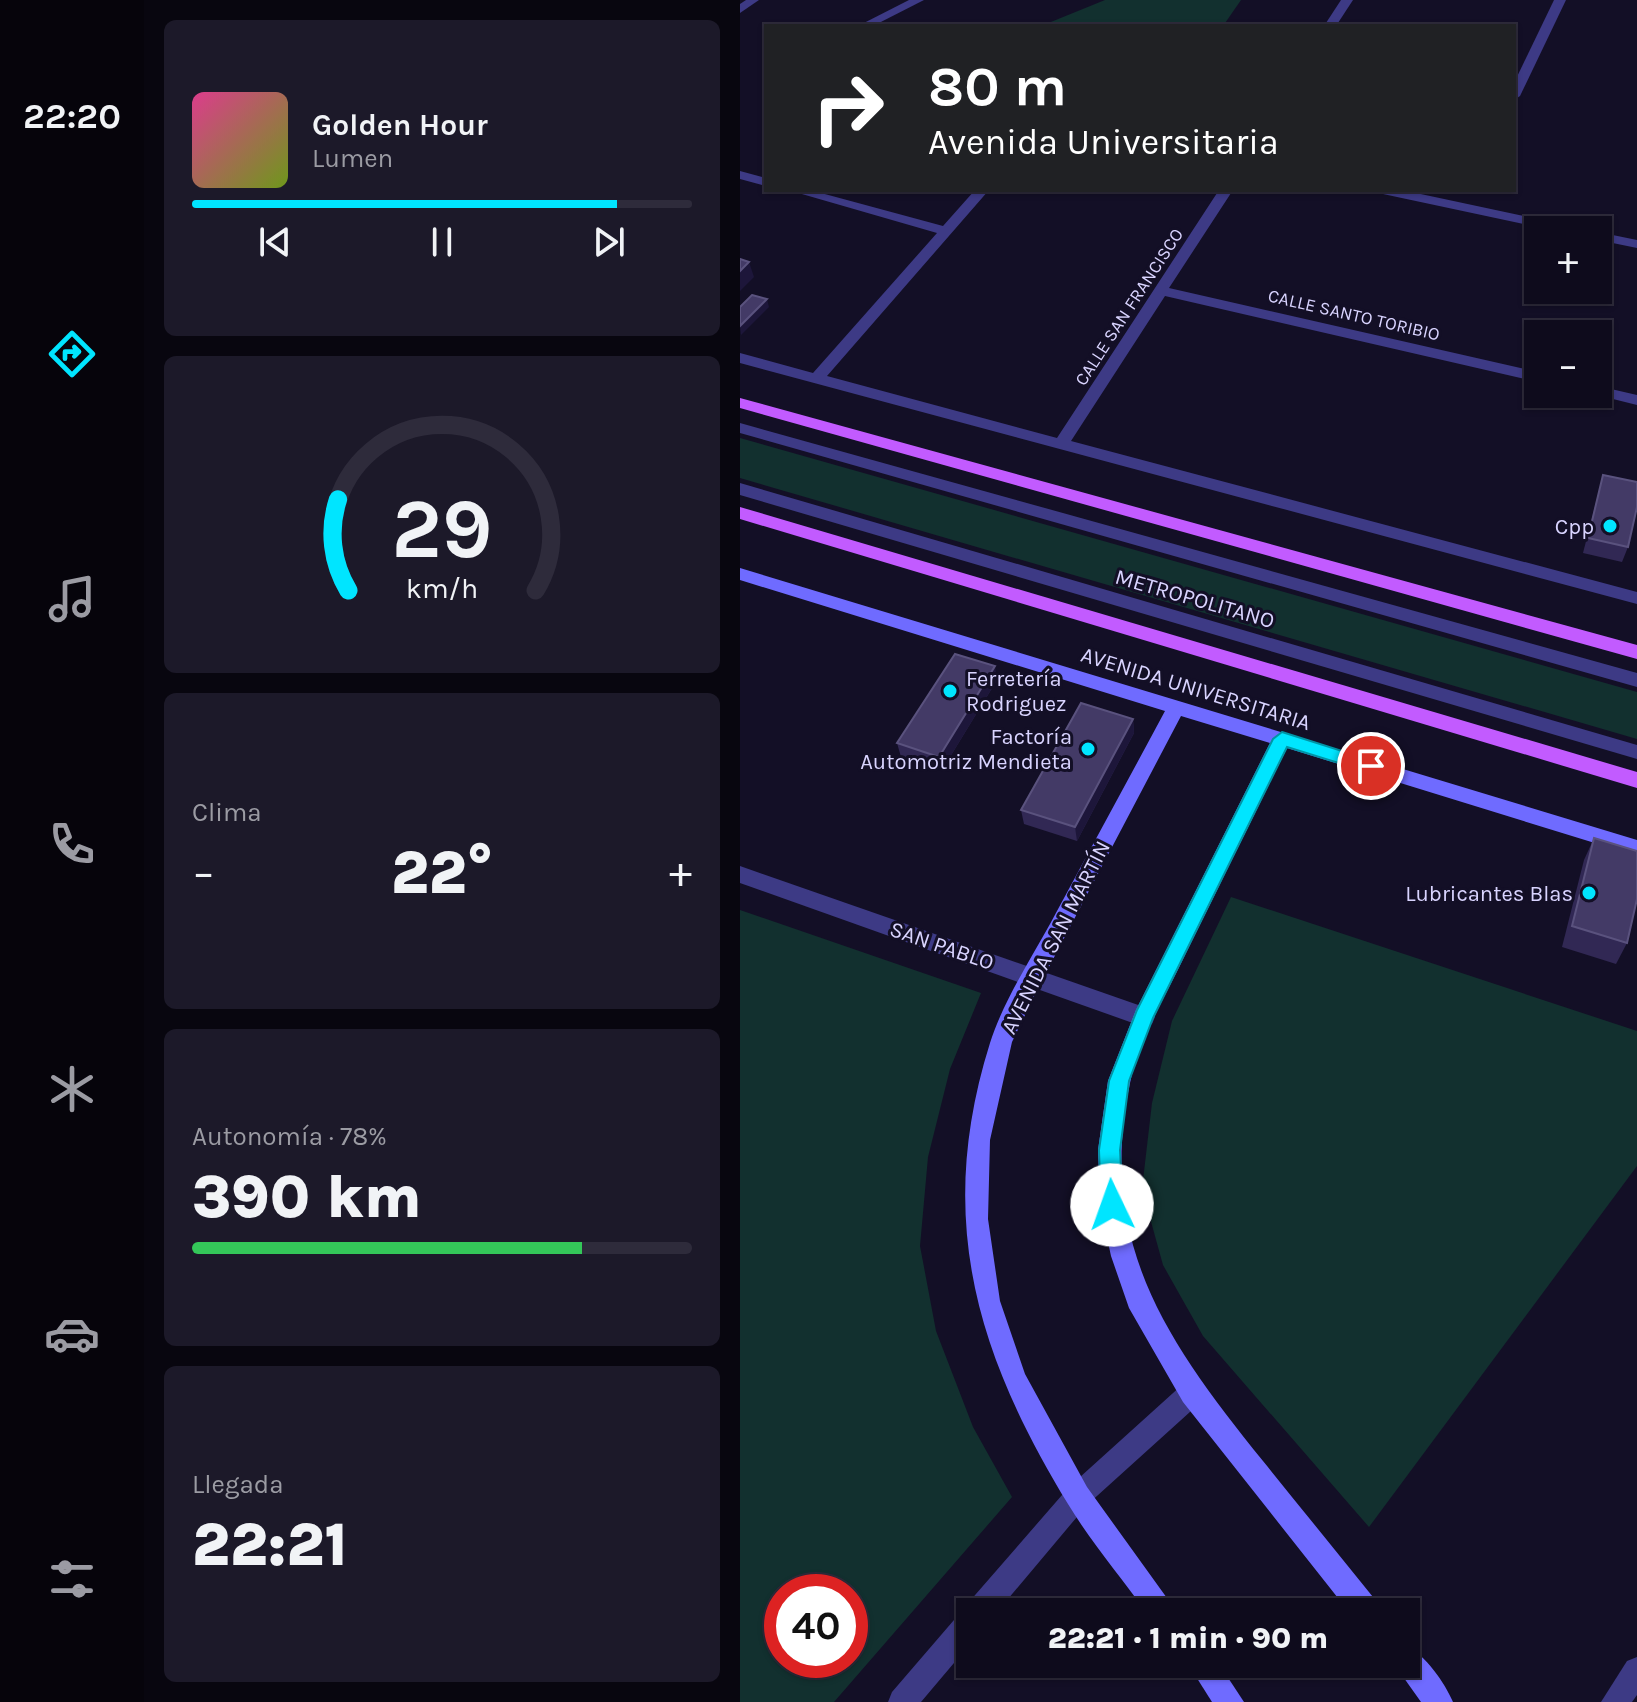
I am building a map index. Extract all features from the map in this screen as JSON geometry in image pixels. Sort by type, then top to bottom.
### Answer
[{"type":"main road","points":[[740,403],[1637,652]]},
{"type":"main road","name":"AVENIDA UNIVERSITARIA","points":[[740,513],[1637,780]]},
{"type":"street","points":[[740,10],[753,0]]},
{"type":"street","points":[[868,24],[918,0]]},
{"type":"street","points":[[1331,24],[1347,0]]},
{"type":"street","points":[[1516,92],[1560,0]]},
{"type":"street","points":[[740,175],[764,181]]},
{"type":"street","points":[[802,192],[946,231]]},
{"type":"street","points":[[817,378],[980,192]]},
{"type":"street","name":"CALLE SAN FRANCISCO","points":[[1062,443],[1225,192]]},
{"type":"street","points":[[1392,192],[1524,220]]},
{"type":"street","points":[[1461,207],[1468,192]]},
{"type":"street","points":[[1612,239],[1637,244]]},
{"type":"street","name":"CALLE SANTO TORIBIO","points":[[1162,291],[1524,374]]},
{"type":"street","points":[[740,358],[1637,598]]},
{"type":"street","points":[[1612,394],[1637,400]]},
{"type":"street","name":"METROPOLITANO","points":[[740,428],[1637,680]]},
{"type":"street","name":"METROPOLITANO","points":[[740,489],[1637,752]]},
{"type":"street","name":"AVENIDA UNIVERSITARIA","points":[[740,574],[1637,848]]},
{"type":"street","name":"AVENIDA SAN MARTÍN","points":[[1153,1598],[1078,1496],[1014,1380],[988,1301],[976,1219],[982,1126],[1001,1042],[1032,977],[1177,707]]},
{"type":"street","points":[[1282,739],[1144,1017],[1119,1081],[1110,1150],[1112,1205],[1123,1256],[1138,1299],[1192,1393],[1356,1598]]},
{"type":"street","name":"SAN PABLO","points":[[740,874],[1144,1017]]},
{"type":"street","points":[[991,1598],[1078,1496],[1192,1393]]},
{"type":"street","points":[[902,1702],[956,1639]]},
{"type":"street","points":[[1615,1702],[1637,1671]]},
{"type":"street","points":[[1212,1678],[1230,1702]]},
{"type":"street","points":[[1420,1678],[1439,1702]]},
{"type":"green space","points":[[1105,0],[1241,0],[1224,24],[1046,24]]},
{"type":"green space","points":[[740,438],[1637,692],[1637,739],[740,478]]},
{"type":"green space","points":[[1231,897],[1637,1031],[1637,1166],[1369,1527],[1203,1336],[1163,1265],[1142,1189],[1152,1103],[1172,1021]]},
{"type":"green space","points":[[740,910],[981,993],[950,1069],[928,1157],[920,1246],[936,1331],[973,1427],[1012,1497],[868,1663],[868,1574],[764,1574],[764,1678],[855,1678],[834,1702],[740,1702]]},
{"type":"building","points":[[740,259],[749,262],[740,271]]},
{"type":"building","points":[[752,295],[767,299],[740,326],[740,307]]},
{"type":"building","name":"Cpp","points":[[1603,475],[1637,482],[1637,507],[1628,547],[1588,538]]},
{"type":"building","points":[[955,654],[995,666],[939,757],[897,743]]},
{"type":"building","points":[[1081,703],[1133,719],[1075,827],[1021,810]]},
{"type":"building","points":[[1594,838],[1637,851],[1637,899],[1627,943],[1572,926]]},
{"type":"place","name":"Cpp","points":[[1610,526]]},
{"type":"place","name":"Ferretería Rodriguez","points":[[950,691]]},
{"type":"place","name":"Factoría Automotriz Mendieta","points":[[1088,749]]},
{"type":"place","name":"Lubricantes Blas","points":[[1589,893]]},
{"type":"route","points":[[1112,1205],[1110,1150],[1119,1081],[1144,1017],[1282,739],[1371,766]]}]
